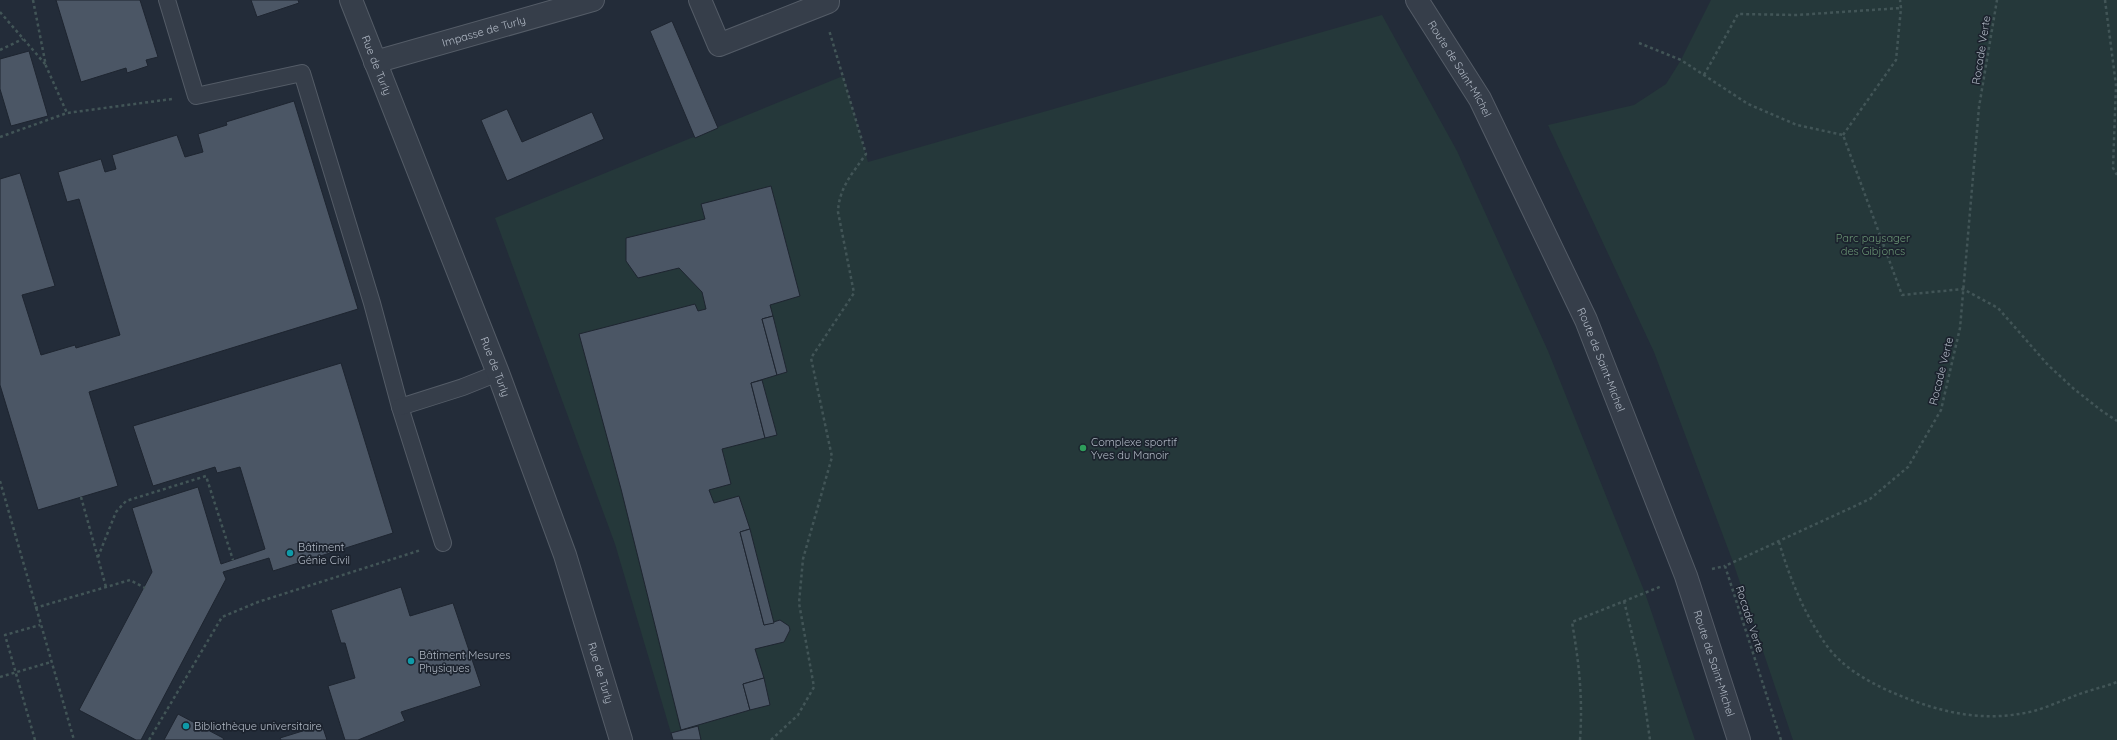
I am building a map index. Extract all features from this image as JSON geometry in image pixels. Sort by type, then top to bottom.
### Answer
[{"type":"street","name":"Rue de Turly","points":[[351,0],[498,373],[565,555],[621,740]]},
{"type":"street","name":"Impasse de Turly","points":[[375,62],[593,0]]},
{"type":"street","points":[[700,0],[719,45],[824,2]]},
{"type":"street","name":"Route de Saint-Michel","points":[[1417,0],[1480,99],[1586,320],[1686,576],[1739,740]]},
{"type":"lane","points":[[167,0],[196,96],[302,73],[372,303],[400,407],[443,543]]},
{"type":"lane","points":[[400,407],[463,388],[498,373]]},
{"type":"path","points":[[33,0],[46,66],[67,113]]},
{"type":"path","points":[[1843,135],[1896,60],[1901,8],[1900,0]]},
{"type":"path","name":"Rocade Verte","points":[[1781,740],[1725,566],[1870,499],[1908,466],[1941,410],[1960,328],[1979,107],[1997,0]]},
{"type":"path","points":[[2105,0],[2116,85],[2113,168],[2117,175]]},
{"type":"path","points":[[771,740],[798,715],[814,687],[799,603],[803,559],[832,457],[811,358],[854,293],[838,212],[838,199],[845,184],[866,154],[824,2]]},
{"type":"path","points":[[1704,75],[1738,14],[1796,15],[1901,8]]},
{"type":"path","points":[[0,12],[46,66]]},
{"type":"path","points":[[0,50],[23,39]]},
{"type":"path","points":[[1639,43],[1681,60],[1748,104],[1797,125],[1843,135]]},
{"type":"path","points":[[0,137],[67,113],[196,96]]},
{"type":"path","points":[[1843,135],[1902,295],[1963,289],[1998,308],[2048,365],[2102,412],[2117,421]]},
{"type":"path","points":[[98,557],[112,518],[126,501],[206,476],[233,560]]},
{"type":"path","points":[[0,481],[74,740]]},
{"type":"path","points":[[81,497],[106,587]]},
{"type":"path","points":[[1779,542],[1788,572],[1805,611],[1828,647],[1855,673],[1883,689],[1912,701],[1957,714],[1997,716],[2034,710],[2117,682]]},
{"type":"path","points":[[149,740],[222,617],[258,602],[443,543]]},
{"type":"path","points":[[1580,740],[1582,716],[1580,672],[1572,622],[1686,576]]},
{"type":"path","points":[[36,608],[130,580],[144,588]]},
{"type":"path","points":[[1624,601],[1640,663],[1650,740]]},
{"type":"path","points":[[36,740],[5,635],[40,625]]},
{"type":"path","points":[[0,677],[51,662]]},
{"type":"green space","name":"Parc paysager des Gibjoncs","points":[[1711,0],[2117,0],[2117,740],[1793,740],[1733,562],[1654,352],[1548,125],[1634,105],[1666,84],[1681,60]]},
{"type":"green space","name":"Complexe sportif Yves du Manoir","points":[[1382,15],[1457,151],[1548,351],[1645,593],[1695,740],[701,740],[698,726],[671,733],[615,544],[495,218],[843,76],[868,162]]},
{"type":"building","points":[[56,0],[140,0],[158,57],[146,60],[148,66],[127,73],[126,68],[81,82]]},
{"type":"building","points":[[251,0],[298,0],[299,3],[257,17]]},
{"type":"building","points":[[672,21],[718,128],[695,138],[650,31]]},
{"type":"building","points":[[29,51],[48,116],[11,126],[0,89],[0,59]]},
{"type":"building","points":[[294,101],[358,309],[89,392],[118,486],[38,510],[0,385],[0,179],[20,173],[55,286],[22,295],[41,355],[75,345],[76,348],[120,335],[79,199],[67,202],[58,172],[101,159],[105,172],[116,169],[112,155],[177,135],[185,157],[203,152],[198,134],[227,125],[226,122]]},
{"type":"building","points":[[507,109],[522,142],[592,112],[604,139],[507,181],[481,120]]},
{"type":"building","points":[[771,186],[800,296],[770,305],[773,316],[762,319],[777,375],[751,383],[765,438],[722,449],[731,484],[709,490],[714,503],[739,496],[750,529],[740,532],[764,625],[780,620],[789,626],[790,630],[784,642],[755,649],[764,678],[743,684],[750,710],[681,730],[621,489],[579,334],[695,304],[698,311],[706,309],[702,292],[679,268],[638,278],[626,261],[626,238],[705,219],[701,204]]},
{"type":"building","points":[[773,316],[787,372],[777,375],[762,319]]},
{"type":"building","name":"Bâtiment Génie Civil","points":[[341,363],[393,533],[273,571],[269,558],[223,572],[226,579],[141,740],[136,740],[79,710],[152,572],[132,508],[198,487],[221,564],[265,549],[240,467],[217,473],[215,467],[153,486],[133,426]]},
{"type":"building","points":[[762,380],[777,435],[765,438],[751,383]]},
{"type":"building","points":[[750,529],[774,623],[764,625],[740,532]]},
{"type":"building","name":"Bâtiment Mesures Physiques","points":[[401,587],[410,616],[453,603],[481,686],[401,712],[405,721],[358,740],[345,740],[328,686],[355,678],[345,643],[341,643],[331,610]]},
{"type":"building","points":[[764,678],[770,705],[750,710],[743,684]]},
{"type":"building","name":"Bibliothèque universitaire","points":[[178,714],[223,738],[224,740],[164,740]]},
{"type":"building","name":"Bibliothèque universitaire","points":[[322,725],[327,740],[281,740],[280,738]]},
{"type":"building","points":[[698,726],[701,740],[673,740],[671,733]]},
{"type":"place","name":"Complexe sportif Yves du Manoir","points":[[1083,448]]},
{"type":"place","name":"Bâtiment Génie Civil","points":[[290,553]]},
{"type":"place","name":"Bâtiment Mesures Physiques","points":[[411,661]]},
{"type":"place","name":"Bibliothèque universitaire","points":[[186,726]]}]
